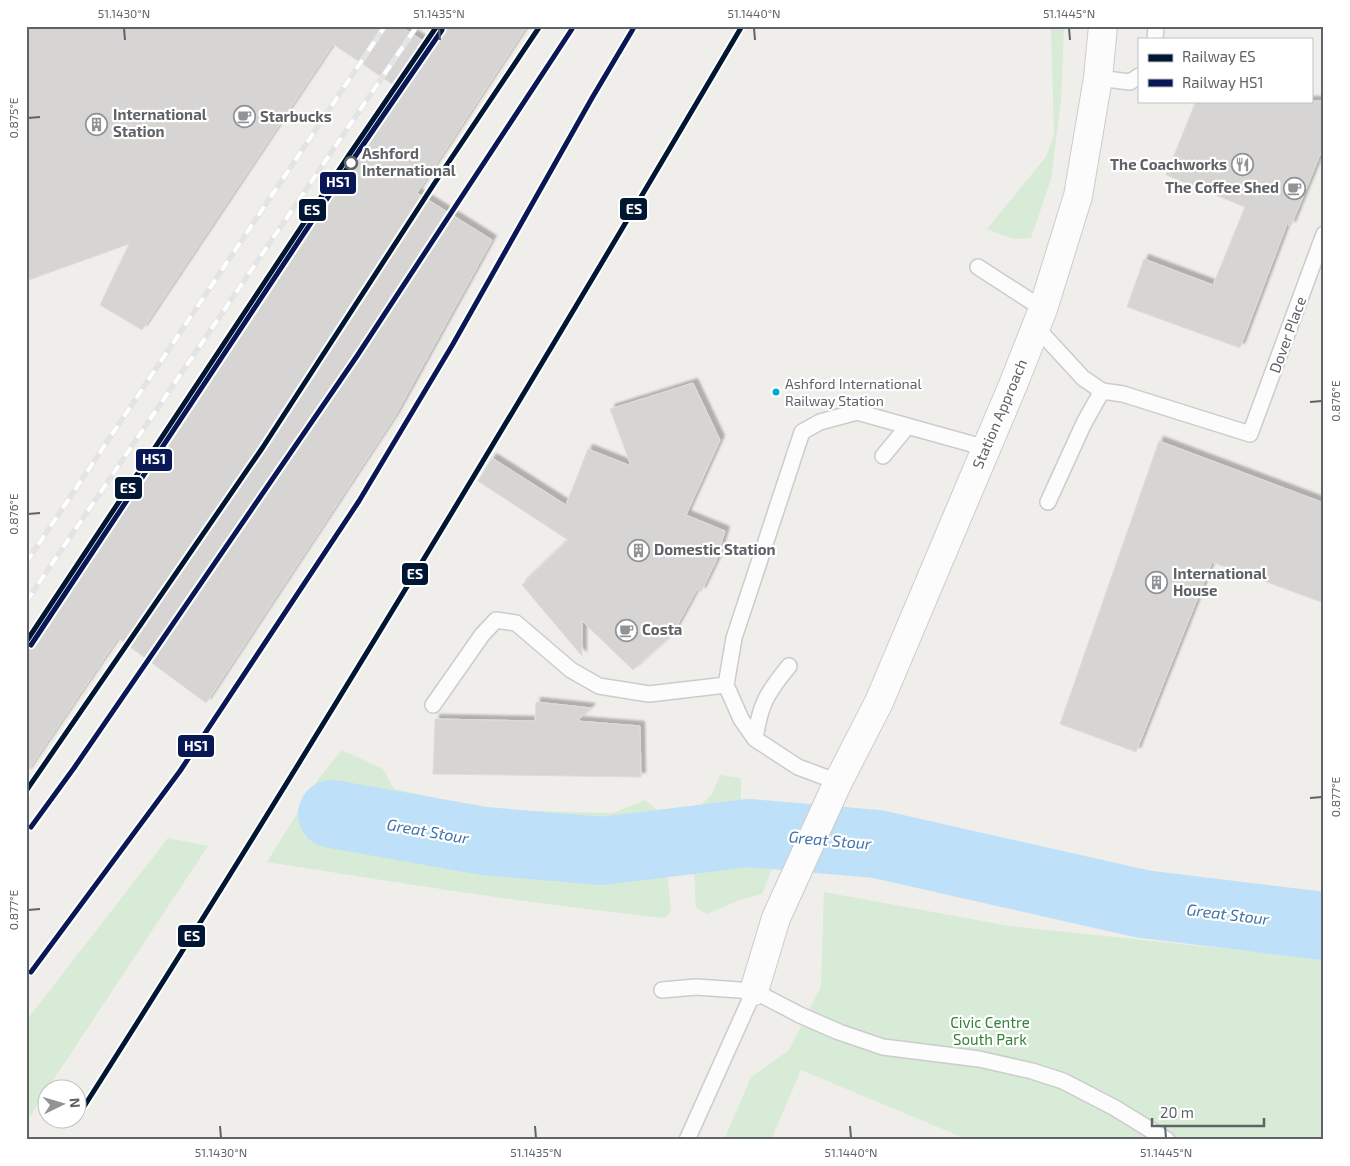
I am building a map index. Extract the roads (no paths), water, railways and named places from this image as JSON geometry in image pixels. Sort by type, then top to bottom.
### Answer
[{"type":"street","name":"Station Approach","points":[[754,991],[776,918],[836,788],[879,702],[1040,318],[1078,196],[1098,78],[1103,26]]},
{"type":"lane","points":[[1098,78],[1130,82],[1138,77]]},
{"type":"lane","name":"Dover Place","points":[[1102,391],[1123,394],[1250,434],[1324,234]]},
{"type":"lane","points":[[978,267],[1040,318],[1083,378],[1102,391],[1084,423],[1048,502]]},
{"type":"lane","points":[[836,788],[755,739],[741,719],[726,684],[734,638],[802,432],[820,422],[857,412],[986,448]]},
{"type":"lane","points":[[883,456],[907,427]]},
{"type":"lane","points":[[433,705],[482,635],[496,620],[516,622],[571,670],[599,686],[649,694],[726,684]]},
{"type":"lane","points":[[755,739],[758,714],[770,689],[789,666]]},
{"type":"lane","points":[[662,990],[696,987],[754,991],[800,1015],[839,1032],[883,1047],[979,1059],[1032,1071],[1063,1081],[1115,1108],[1166,1140]]},
{"type":"lane","points":[[687,1140],[754,991]]},
{"type":"waterway","name":"Great Stour","points":[[332,814],[484,841],[602,851],[749,833],[877,844],[1143,904],[1324,926]]},
{"type":"railway","points":[[26,563],[385,26]]},
{"type":"railway","points":[[26,602],[417,26]]},
{"type":"rail line","name":"ES","points":[[26,642],[349,155],[437,26]]},
{"type":"rail line","name":"ES","points":[[26,791],[263,447],[434,184],[540,26]]},
{"type":"rail line","name":"ES","points":[[88,1100],[248,846],[415,574],[742,26]]},
{"type":"rail line","name":"HS1","points":[[31,827],[74,768],[357,356],[572,29]]},
{"type":"rail line","name":"HS1","points":[[31,972],[180,771],[359,501],[453,344],[633,29]]},
{"type":"rail line","name":"HS1","points":[[31,645],[354,158],[442,30]]},
{"type":"place","name":"Starbucks","points":[[244,117]]},
{"type":"place","name":"International Station","points":[[97,124]]},
{"type":"place","name":"Ashford International","points":[[351,163]]},
{"type":"place","name":"The Coachworks","points":[[1243,165]]},
{"type":"place","name":"The Coffee Shed","points":[[1295,188]]},
{"type":"place","name":"Ashford International Railway Station","points":[[776,392]]},
{"type":"place","name":"Domestic Station","points":[[638,550]]},
{"type":"place","name":"International House","points":[[1157,583]]},
{"type":"place","name":"Costa","points":[[626,630]]},
{"type":"park label","name":"Civic Centre South Park","points":[[990,1032]]}]
